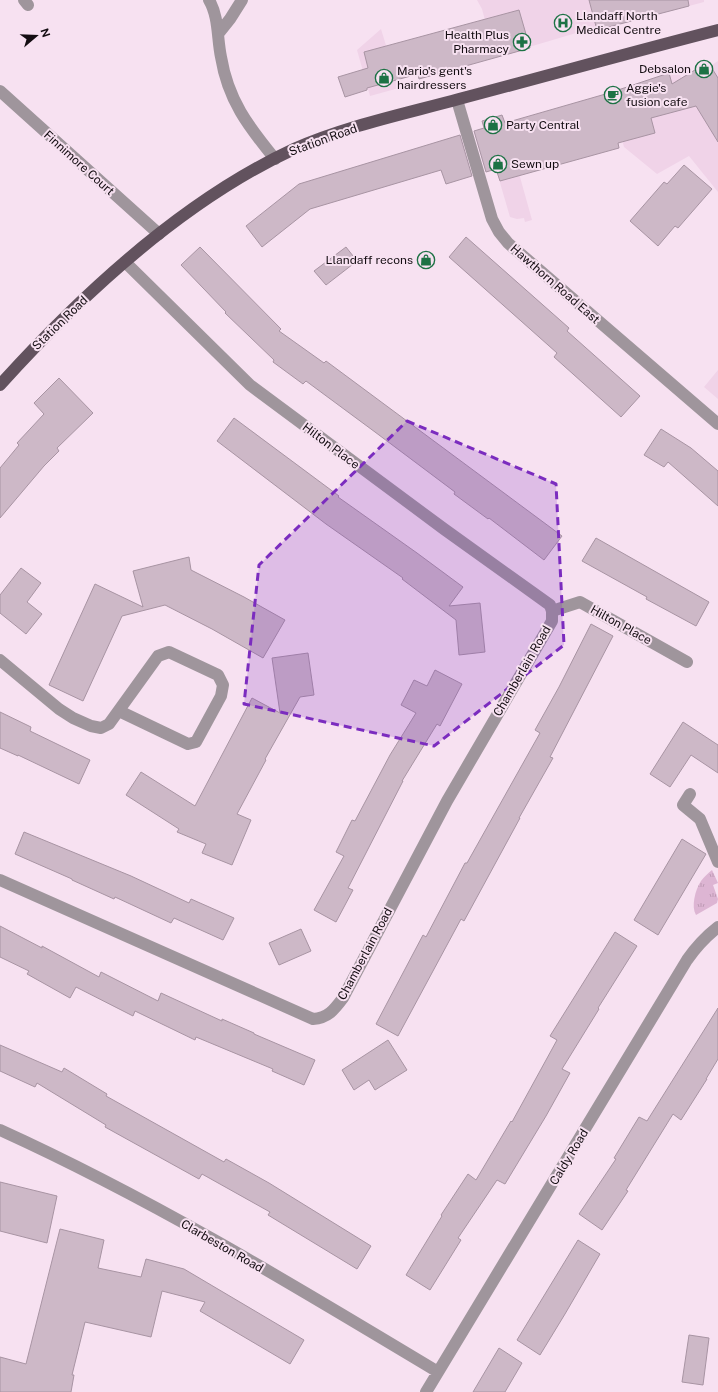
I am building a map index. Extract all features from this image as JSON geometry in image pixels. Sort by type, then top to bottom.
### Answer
[{"type":"main road","name":"Station Road","points":[[0,385],[69,314],[125,262],[159,234],[224,188],[275,159],[315,141],[354,128],[718,30]]},
{"type":"street","points":[[209,0],[216,18],[225,78],[234,101],[248,126],[275,159]]},
{"type":"street","points":[[218,34],[242,0]]},
{"type":"street","name":"Finnimore Court","points":[[0,91],[159,234]]},
{"type":"street","name":"Hawthorn Road East","points":[[457,100],[492,219],[499,232],[508,243],[718,424]]},
{"type":"street","name":"Hilton Place","points":[[125,262],[250,385],[550,606],[552,616],[580,602],[687,662]]},
{"type":"street","name":"Chamberlain Road","points":[[0,880],[313,1019],[329,1015],[343,998],[446,801],[552,616]]},
{"type":"street","points":[[0,660],[59,709],[73,718],[101,728],[109,724],[158,656],[169,652],[218,675],[223,685],[221,696],[196,742],[188,744],[119,711]]},
{"type":"street","points":[[690,794],[683,805],[700,819],[718,862]]},
{"type":"street","name":"Caldy Road","points":[[426,1392],[687,960],[707,936],[718,927]]},
{"type":"street","name":"Clarbeston Road","points":[[0,1130],[71,1163],[197,1230],[438,1372]]},
{"type":"highlighted area","points":[[407,421],[556,484],[564,645],[434,746],[244,704],[259,565]]},
{"type":"shaded area","points":[[477,0],[704,0],[704,2],[597,30],[593,28],[495,57],[482,9]]},
{"type":"shaded area","points":[[381,29],[399,88],[370,96],[357,50]]},
{"type":"shaded area","points":[[718,61],[718,192],[689,156],[657,174],[624,147],[609,93],[679,73],[684,83]]},
{"type":"shaded area","points":[[503,116],[532,220],[525,222],[524,218],[517,219],[510,217],[482,121]]},
{"type":"shaded area","points":[[718,370],[718,399],[704,387]]},
{"type":"green space","points":[[712,870],[718,883],[713,885],[718,899],[717,903],[696,915],[694,898],[697,889],[702,880]]},
{"type":"building","points":[[589,0],[688,0],[689,6],[597,30]]},
{"type":"building","points":[[519,10],[530,48],[419,79],[418,74],[367,88],[367,90],[345,97],[338,77],[368,68],[364,52]]},
{"type":"building","points":[[708,62],[718,78],[718,142],[696,106],[651,118],[655,133],[618,143],[619,148],[500,181],[496,169],[486,172],[474,131],[484,128],[482,121],[502,115],[505,123],[609,93],[669,73],[672,84]]},
{"type":"building","points":[[460,135],[472,176],[446,184],[441,170],[310,209],[262,247],[246,226],[299,184]]},
{"type":"building","points":[[684,165],[712,189],[678,228],[675,226],[658,246],[630,221],[664,182],[667,184]]},
{"type":"building","points":[[466,237],[569,328],[567,331],[640,396],[621,417],[554,357],[557,353],[449,257]]},
{"type":"building","points":[[200,247],[281,329],[279,331],[324,363],[326,361],[562,536],[544,560],[489,518],[488,519],[454,494],[455,492],[306,381],[303,384],[273,362],[274,360],[225,313],[226,312],[181,265]]},
{"type":"building","points":[[346,247],[357,261],[326,285],[314,271]]},
{"type":"building","points":[[59,378],[93,413],[57,448],[59,451],[44,466],[0,518],[0,468],[19,445],[17,443],[44,414],[34,403]]},
{"type":"building","points":[[234,418],[339,496],[338,497],[463,587],[449,606],[480,603],[485,652],[459,655],[456,620],[402,579],[403,578],[326,524],[217,441]]},
{"type":"building","points":[[661,429],[691,448],[718,471],[718,506],[668,462],[664,467],[644,455]]},
{"type":"building","points":[[596,538],[709,602],[696,626],[646,599],[647,597],[582,561]]},
{"type":"building","points":[[189,557],[191,570],[285,620],[263,658],[212,629],[165,605],[122,616],[83,701],[49,685],[95,584],[143,607],[133,571]]},
{"type":"building","points":[[21,568],[41,583],[27,602],[42,614],[26,634],[0,613],[0,595]]},
{"type":"building","points":[[591,624],[613,636],[550,757],[553,758],[464,921],[461,919],[398,1036],[376,1024],[423,935],[426,937],[465,863],[467,863],[540,733],[535,730]]},
{"type":"building","points":[[308,653],[314,695],[300,697],[265,759],[266,760],[237,814],[251,820],[232,865],[202,853],[206,844],[177,832],[179,829],[126,795],[141,772],[195,806],[252,698],[280,713],[272,658]]},
{"type":"building","points":[[435,670],[462,684],[440,726],[437,724],[402,781],[348,888],[353,890],[336,922],[314,910],[344,856],[336,852],[352,820],[355,821],[390,755],[416,713],[401,705],[414,680],[427,686]]},
{"type":"building","points":[[0,712],[31,727],[30,731],[90,760],[79,784],[0,748]]},
{"type":"building","points":[[683,722],[718,745],[718,773],[691,755],[670,787],[650,774]]},
{"type":"building","points":[[24,832],[131,876],[189,903],[191,899],[234,918],[223,940],[174,918],[171,923],[15,854]]},
{"type":"building","points":[[682,839],[706,854],[658,935],[634,920]]},
{"type":"building","points":[[0,926],[42,948],[42,946],[99,977],[101,972],[158,1001],[161,993],[222,1021],[222,1019],[315,1060],[304,1085],[272,1071],[273,1069],[196,1037],[195,1040],[135,1011],[133,1016],[76,987],[70,998],[27,974],[29,971],[0,957]]},
{"type":"building","points":[[301,929],[311,951],[279,965],[269,943]]},
{"type":"building","points":[[615,932],[637,946],[562,1069],[570,1073],[546,1116],[505,1184],[497,1180],[458,1238],[461,1240],[430,1290],[406,1275],[442,1216],[441,1215],[468,1174],[476,1180],[511,1121],[512,1122],[557,1040],[550,1036]]},
{"type":"building","points":[[718,1008],[718,1059],[681,1120],[673,1114],[626,1190],[628,1191],[602,1230],[579,1214],[616,1159],[614,1158],[639,1117],[647,1121]]},
{"type":"building","points":[[388,1040],[407,1070],[375,1090],[369,1080],[354,1090],[342,1070]]},
{"type":"building","points":[[0,1045],[62,1072],[64,1068],[107,1094],[106,1096],[224,1162],[226,1159],[269,1183],[371,1246],[357,1269],[268,1215],[270,1212],[202,1174],[199,1179],[105,1127],[106,1125],[37,1083],[35,1087],[0,1071]]},
{"type":"building","points":[[0,1182],[57,1196],[47,1243],[0,1231]]},
{"type":"building","points":[[60,1229],[104,1240],[98,1268],[141,1277],[146,1259],[184,1269],[304,1340],[290,1364],[200,1311],[205,1302],[162,1291],[151,1337],[85,1322],[72,1375],[74,1375],[71,1392],[0,1392],[0,1357],[26,1364]]},
{"type":"building","points":[[578,1240],[600,1254],[540,1355],[517,1340]]},
{"type":"building","points":[[689,1335],[709,1338],[703,1385],[682,1382]]},
{"type":"building","points":[[499,1348],[522,1363],[505,1392],[473,1392]]},
{"type":"place","name":"Llandaff North Medical Centre","points":[[563,23]]},
{"type":"place","name":"Health Plus Pharmacy","points":[[522,42]]},
{"type":"place","name":"Debsalon","points":[[704,69]]},
{"type":"place","name":"Mario's gent's hairdressers","points":[[384,78]]},
{"type":"place","name":"Aggie's fusion cafe","points":[[613,95]]},
{"type":"place","name":"Party Central","points":[[493,125]]},
{"type":"place","name":"Sewn up","points":[[498,164]]},
{"type":"place","name":"Llandaff recons","points":[[426,260]]}]
